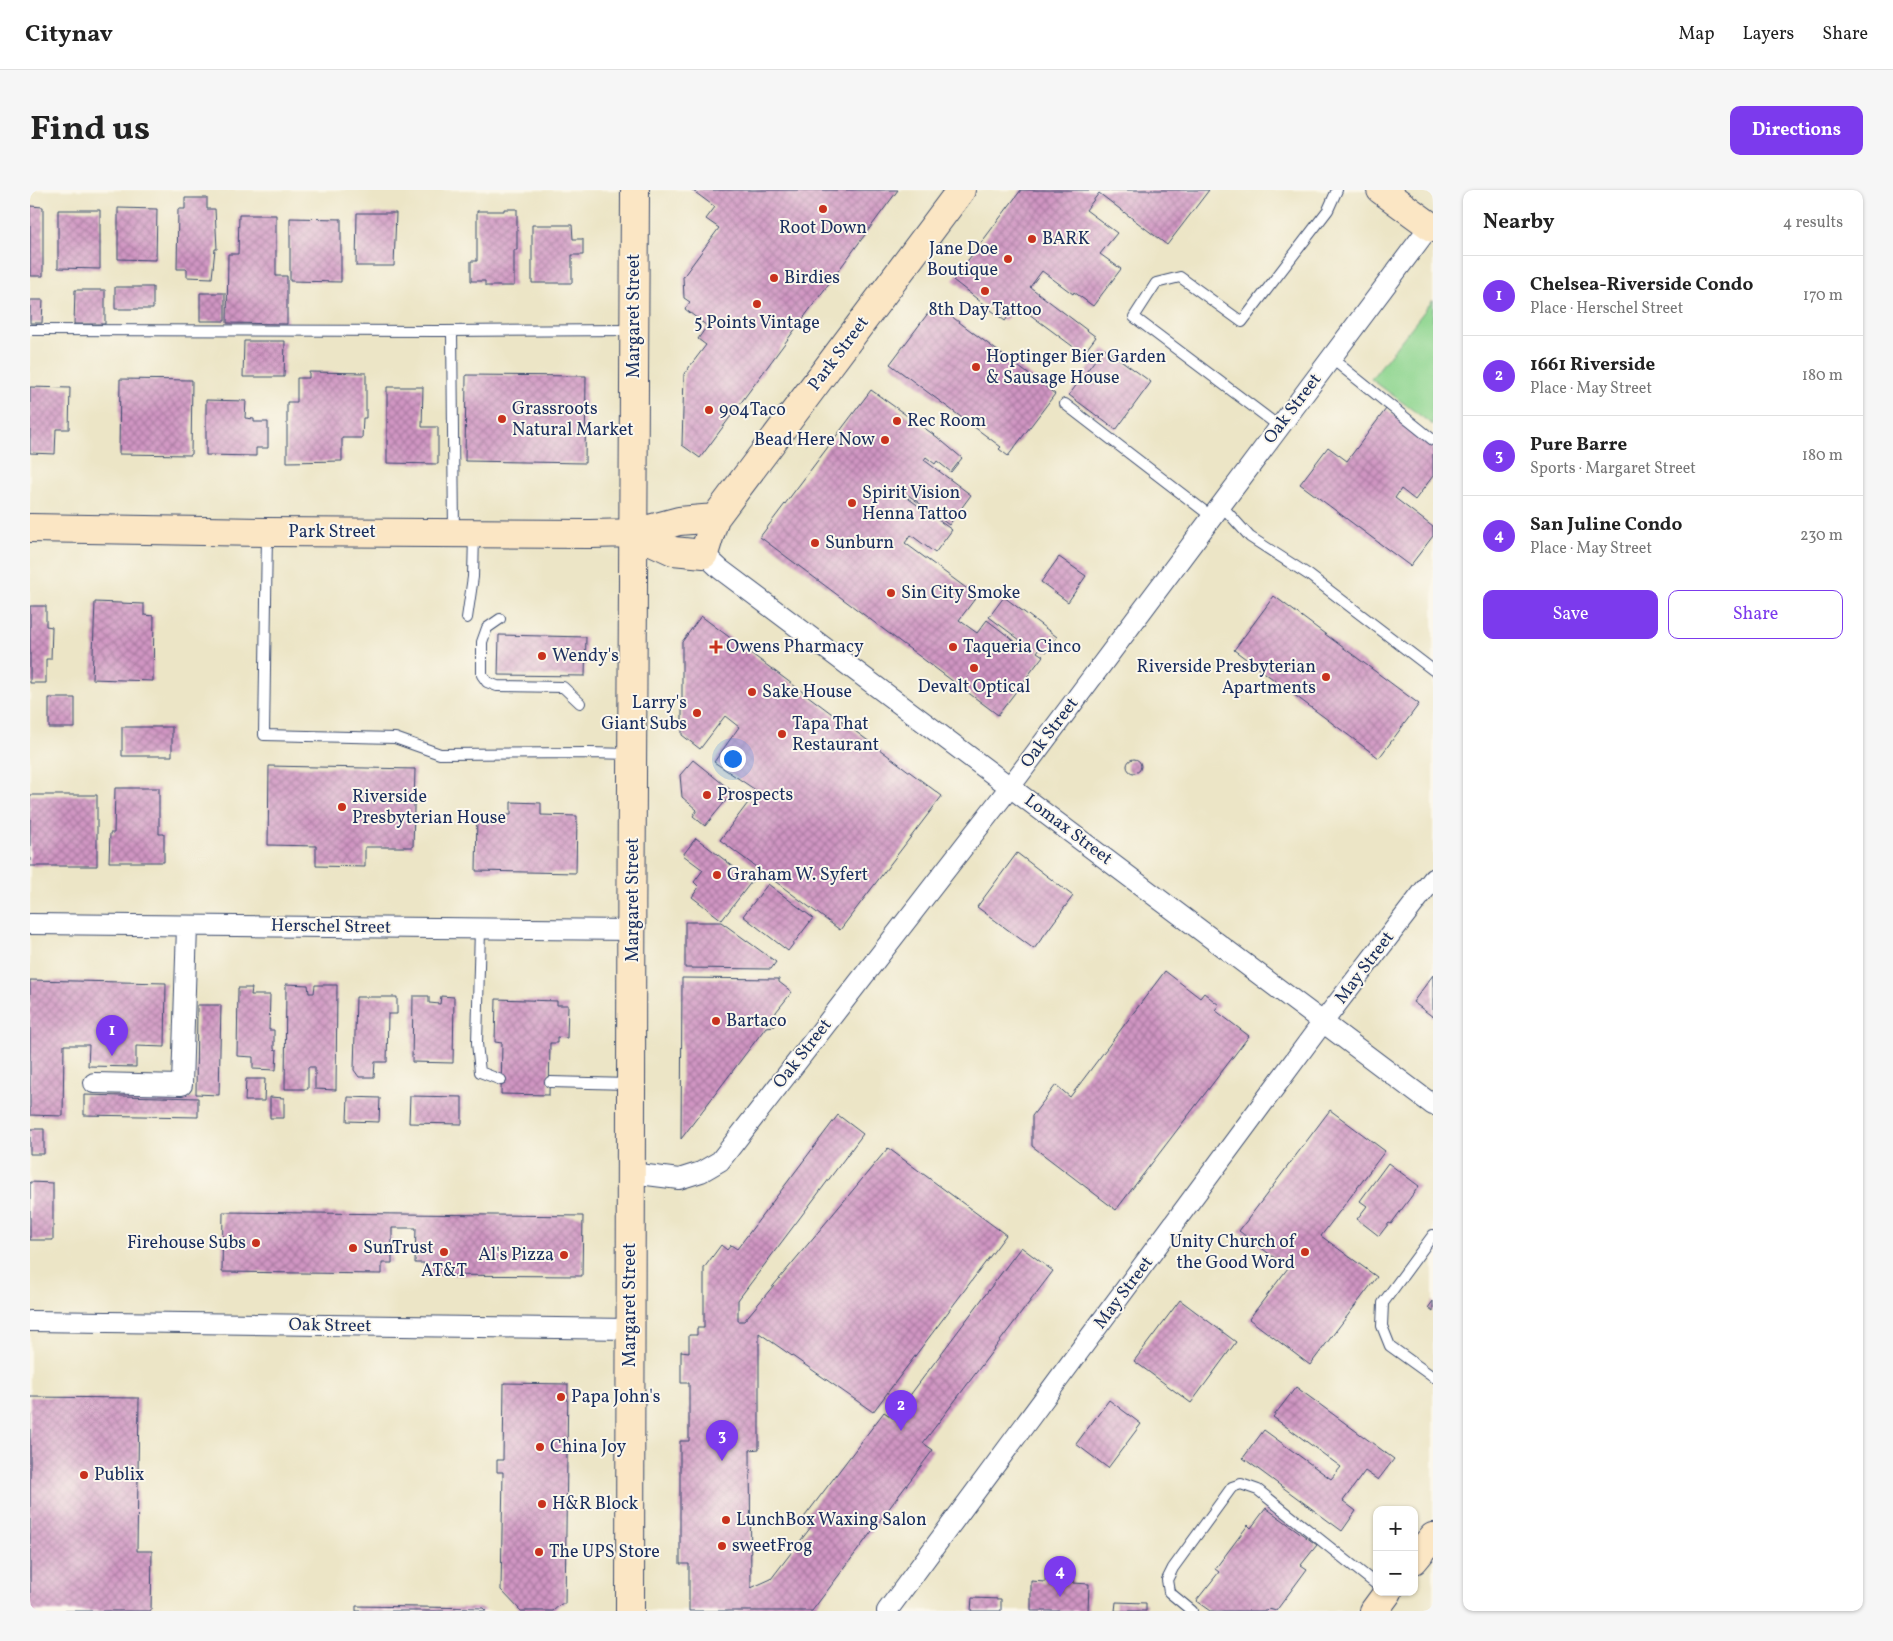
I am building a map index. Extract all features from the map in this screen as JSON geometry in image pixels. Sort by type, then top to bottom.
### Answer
[{"type":"main road","name":"Margaret Street","points":[[630,1611],[633,930],[632,591],[634,533],[635,190]]},
{"type":"main road","name":"Park Street","points":[[634,533],[674,551],[704,554],[715,518],[962,190]]},
{"type":"main road","points":[[1381,190],[1432,224]]},
{"type":"main road","name":"Park Street","points":[[30,528],[267,532],[634,533],[679,521],[715,518]]},
{"type":"main road","points":[[1418,1555],[1433,1537]]},
{"type":"street","name":"Oak Street","points":[[631,1173],[679,1179],[701,1172],[720,1161],[1010,787],[1432,224]]},
{"type":"street","name":"Lomax Street","points":[[704,554],[728,575],[1433,1105]]},
{"type":"street","name":"May Street","points":[[888,1611],[1323,1022],[1433,879]]},
{"type":"street","name":"Herschel Street","points":[[30,924],[633,930]]},
{"type":"street","points":[[94,1083],[182,1085],[187,926]]},
{"type":"street","name":"Oak Street","points":[[30,1321],[630,1329]]},
{"type":"lane","points":[[1280,427],[1134,317],[1156,283],[1180,277],[1242,322],[1328,210],[1337,190]]},
{"type":"lane","points":[[30,330],[634,330]]},
{"type":"lane","points":[[452,331],[464,533],[473,577],[467,618]]},
{"type":"lane","points":[[1331,358],[1433,440]]},
{"type":"lane","points":[[1065,404],[1217,511],[1250,537],[1309,575],[1433,670]]},
{"type":"lane","points":[[267,532],[264,735],[395,738],[440,754],[633,754]]},
{"type":"lane","points":[[500,619],[487,628],[482,642],[482,675],[487,682],[497,686],[563,687],[580,703]]},
{"type":"lane","points":[[480,929],[477,1043],[480,1072],[501,1080]]},
{"type":"lane","points":[[550,1082],[632,1084]]},
{"type":"lane","points":[[1433,1235],[1383,1303],[1382,1326],[1390,1346],[1433,1377]]},
{"type":"lane","points":[[1192,1611],[1169,1592],[1167,1580],[1173,1568],[1232,1488],[1240,1484],[1258,1490],[1373,1587]]},
{"type":"green space","points":[[1433,300],[1433,425],[1371,379]]},
{"type":"building","points":[[692,190],[898,190],[700,458],[682,445],[684,374],[706,345],[698,339],[707,326],[685,309],[690,302],[684,298],[683,277],[719,228],[706,219],[715,207]]},
{"type":"building","points":[[1021,190],[1209,190],[1167,245],[1099,193],[1086,210],[1117,233],[1100,254],[1121,269],[1093,306],[1042,271],[1030,287],[1096,337],[1083,354],[1017,305],[1005,321],[953,280]]},
{"type":"building","points":[[185,198],[207,198],[207,209],[215,209],[217,249],[215,249],[212,278],[187,277],[187,269],[177,269],[178,209],[185,209]]},
{"type":"building","points":[[30,206],[43,207],[43,276],[30,276]]},
{"type":"building","points":[[118,208],[157,209],[156,260],[118,259]]},
{"type":"building","points":[[504,209],[517,209],[517,250],[514,250],[514,286],[485,286],[485,281],[471,281],[471,261],[477,261],[477,211],[504,211]]},
{"type":"building","points":[[58,210],[100,210],[100,269],[58,268]]},
{"type":"building","points":[[357,213],[396,213],[394,266],[356,266]]},
{"type":"building","points":[[239,215],[276,215],[276,276],[287,276],[287,324],[227,323],[228,254],[238,254]]},
{"type":"building","points":[[290,218],[341,219],[341,282],[290,281]]},
{"type":"building","points":[[532,225],[572,225],[573,239],[583,239],[583,255],[572,255],[572,283],[532,283]]},
{"type":"building","points":[[115,287],[153,287],[153,309],[115,309]]},
{"type":"building","points":[[75,290],[105,290],[105,324],[74,324]]},
{"type":"building","points":[[200,293],[225,293],[225,321],[200,321]]},
{"type":"building","points":[[30,300],[43,300],[42,323],[30,323]]},
{"type":"building","name":"Hoptinger Bier Garden & Sausage House","points":[[935,304],[1055,394],[1008,456],[999,449],[1001,447],[890,364]]},
{"type":"building","points":[[244,341],[285,341],[284,377],[243,377]]},
{"type":"building","points":[[1104,348],[1151,382],[1116,430],[1069,395]]},
{"type":"building","points":[[309,372],[366,373],[366,418],[363,418],[362,438],[342,438],[342,461],[287,462],[287,402],[297,402],[297,378],[309,378]]},
{"type":"building","points":[[466,375],[586,376],[585,463],[465,461]]},
{"type":"building","points":[[120,379],[192,380],[191,455],[119,454]]},
{"type":"building","points":[[30,387],[70,388],[69,429],[56,429],[55,454],[30,453]]},
{"type":"building","points":[[387,387],[423,387],[422,427],[438,427],[438,464],[387,463]]},
{"type":"building","points":[[871,390],[937,437],[962,458],[951,472],[937,461],[935,464],[926,457],[924,460],[971,495],[949,525],[900,489],[898,491],[952,530],[935,553],[911,535],[905,543],[977,596],[959,620],[977,633],[987,620],[1021,646],[1024,643],[989,617],[1004,597],[1057,637],[1047,652],[1040,648],[1037,652],[1043,656],[998,715],[760,537]]},
{"type":"building","points":[[206,400],[246,401],[245,418],[254,419],[254,422],[268,422],[268,448],[256,448],[256,456],[206,455]]},
{"type":"building","points":[[1386,409],[1433,444],[1433,476],[1415,500],[1401,489],[1395,498],[1433,527],[1433,536],[1410,566],[1300,484],[1328,447],[1347,461]]},
{"type":"building","points":[[1059,557],[1086,576],[1068,602],[1041,582]]},
{"type":"building","name":"Riverside Presbyterian Apartments","points":[[1274,596],[1419,704],[1379,758],[1234,650]]},
{"type":"building","points":[[95,602],[144,604],[144,615],[154,616],[153,681],[92,679]]},
{"type":"building","points":[[30,606],[46,606],[46,626],[52,627],[51,659],[46,659],[46,683],[30,683]]},
{"type":"building","points":[[701,616],[942,796],[840,930],[720,840],[757,791],[714,762],[739,727],[725,716],[700,749],[682,735],[682,642]]},
{"type":"building","name":"Wendy's","points":[[499,635],[586,637],[585,676],[498,675]]},
{"type":"building","points":[[49,698],[75,698],[75,728],[49,728]]},
{"type":"building","points":[[122,727],[172,727],[172,756],[122,756]]},
{"type":"building","points":[[1134,759],[1139,761],[1141,766],[1139,771],[1134,773],[1129,771],[1127,766],[1129,761]]},
{"type":"building","name":"Prospects","points":[[693,760],[733,792],[705,826],[693,816],[697,810],[682,797],[680,775]]},
{"type":"building","name":"Riverside Presbyterian House","points":[[269,766],[415,769],[413,847],[365,847],[365,867],[316,866],[316,846],[268,845]]},
{"type":"building","points":[[115,788],[159,788],[159,834],[164,834],[164,862],[109,862],[110,833],[114,833]]},
{"type":"building","points":[[30,795],[97,795],[97,866],[30,866]]},
{"type":"building","points":[[511,802],[541,803],[541,815],[577,816],[576,873],[476,871],[477,814],[511,815]]},
{"type":"building","points":[[696,838],[752,881],[722,920],[692,897],[699,887],[694,882],[703,870],[683,855]]},
{"type":"building","points":[[1017,853],[1073,896],[1034,949],[977,907]]},
{"type":"building","points":[[768,884],[813,918],[788,951],[743,916]]},
{"type":"building","points":[[685,922],[721,922],[776,962],[771,969],[685,968]]},
{"type":"building","points":[[1165,971],[1200,998],[1204,993],[1219,1005],[1215,1010],[1249,1036],[1116,1210],[1032,1146],[1032,1116],[1056,1085],[1070,1097]]},
{"type":"building","points":[[1433,975],[1433,1017],[1413,1002]]},
{"type":"building","points":[[682,978],[779,979],[779,982],[792,992],[776,1012],[775,1026],[766,1027],[681,1139]]},
{"type":"building","points":[[30,980],[166,983],[165,1047],[136,1046],[136,1067],[88,1066],[89,1045],[64,1045],[63,1116],[30,1115]]},
{"type":"building","points":[[286,984],[308,985],[309,993],[314,993],[315,985],[337,985],[336,1090],[315,1089],[315,1067],[308,1067],[308,1089],[285,1089]]},
{"type":"building","points":[[238,988],[252,988],[251,995],[270,995],[269,1030],[274,1030],[274,1049],[277,1050],[276,1070],[253,1069],[253,1057],[237,1056]]},
{"type":"building","points":[[413,996],[429,996],[429,1003],[440,1004],[441,996],[454,997],[453,1063],[412,1062]]},
{"type":"building","points":[[356,997],[397,997],[397,1014],[388,1014],[387,1062],[375,1062],[374,1077],[359,1077],[354,1070]]},
{"type":"building","points":[[496,999],[557,1001],[557,1005],[568,1005],[567,1038],[557,1037],[557,1043],[550,1043],[549,1095],[501,1094],[502,1043],[495,1042]]},
{"type":"building","points":[[197,1005],[221,1005],[219,1095],[196,1094]]},
{"type":"building","points":[[246,1079],[265,1079],[264,1101],[245,1101]]},
{"type":"building","points":[[84,1095],[198,1098],[198,1117],[84,1115]]},
{"type":"building","points":[[410,1096],[462,1097],[462,1124],[409,1123]]},
{"type":"building","points":[[270,1097],[284,1098],[284,1118],[270,1118]]},
{"type":"building","points":[[348,1097],[380,1098],[379,1122],[347,1121]]},
{"type":"building","name":"Unity Church of the Good Word","points":[[1330,1110],[1385,1151],[1321,1236],[1377,1277],[1310,1365],[1249,1319],[1288,1268],[1239,1231]]},
{"type":"building","points":[[838,1115],[863,1134],[738,1300],[738,1321],[744,1321],[888,1148],[1006,1235],[873,1412],[759,1333],[759,1449],[750,1450],[751,1588],[771,1579],[811,1527],[802,1520],[884,1412],[893,1418],[1021,1247],[1053,1271],[923,1443],[933,1450],[812,1611],[689,1611],[689,1564],[680,1564],[680,1441],[689,1441],[689,1383],[681,1383],[681,1351],[689,1352],[689,1335],[697,1335],[697,1328],[704,1328],[704,1268],[721,1245],[727,1250],[731,1245],[737,1249]]},
{"type":"building","points":[[30,1129],[44,1129],[44,1154],[30,1154]]},
{"type":"building","points":[[1388,1163],[1419,1186],[1391,1224],[1389,1223],[1379,1236],[1357,1219],[1367,1206],[1360,1201]]},
{"type":"building","points":[[30,1182],[53,1183],[53,1240],[30,1240]]},
{"type":"building","points":[[223,1212],[583,1216],[582,1276],[424,1275],[424,1263],[415,1263],[416,1228],[392,1228],[392,1263],[382,1263],[382,1274],[222,1272]]},
{"type":"building","points":[[1180,1300],[1236,1342],[1191,1403],[1134,1361]]},
{"type":"building","points":[[1433,1301],[1433,1312],[1428,1308]]},
{"type":"building","points":[[504,1383],[568,1384],[565,1604],[561,1604],[553,1611],[521,1611],[501,1590],[503,1472],[497,1472],[497,1460],[503,1460]]},
{"type":"building","points":[[1296,1387],[1394,1459],[1378,1480],[1365,1471],[1343,1501],[1356,1511],[1342,1531],[1243,1458],[1264,1430],[1331,1479],[1341,1467],[1273,1417]]},
{"type":"building","name":"Publix","points":[[30,1397],[139,1398],[137,1551],[152,1551],[151,1611],[30,1611]]},
{"type":"building","points":[[1109,1400],[1141,1424],[1108,1468],[1076,1444]]},
{"type":"building","points":[[1266,1508],[1317,1545],[1301,1565],[1307,1569],[1276,1611],[1269,1609],[1267,1611],[1210,1611],[1196,1601],[1219,1572],[1215,1569],[1248,1525],[1251,1528]]},
{"type":"building","points":[[1046,1571],[1073,1572],[1073,1583],[1089,1584],[1088,1611],[1031,1611],[1031,1581],[1045,1582]]},
{"type":"building","points":[[972,1598],[1001,1599],[1001,1611],[971,1611]]},
{"type":"building","points":[[1116,1602],[1146,1603],[1146,1611],[1115,1611]]},
{"type":"building","points":[[356,1606],[483,1608],[486,1611],[356,1611]]},
{"type":"place","name":"Root Down","points":[[823,209]]},
{"type":"place","name":"BARK","points":[[1032,239]]},
{"type":"place","name":"Jane Doe Boutique","points":[[1008,259]]},
{"type":"place","name":"Birdies","points":[[774,278]]},
{"type":"place","name":"8th Day Tattoo","points":[[985,291]]},
{"type":"place","name":"5 Points Vintage","points":[[757,304]]},
{"type":"place","name":"Hoptinger Bier Garden & Sausage House","points":[[976,367]]},
{"type":"place","name":"904Taco","points":[[709,410]]},
{"type":"place","name":"Grassroots Natural Market","points":[[502,419]]},
{"type":"place","name":"Rec Room","points":[[897,421]]},
{"type":"place","name":"Bead Here Now","points":[[885,440]]},
{"type":"place","name":"Spirit Vision Henna Tattoo","points":[[852,503]]},
{"type":"place","name":"Sunburn","points":[[815,543]]},
{"type":"place","name":"Sin City Smoke","points":[[891,593]]},
{"type":"place","name":"Owens Pharmacy","points":[[716,647]]},
{"type":"place","name":"Taqueria Cinco","points":[[953,647]]},
{"type":"place","name":"Wendy's","points":[[542,656]]},
{"type":"place","name":"Devalt Optical","points":[[974,668]]},
{"type":"place","name":"Riverside Presbyterian Apartments","points":[[1326,677]]},
{"type":"place","name":"Sake House","points":[[752,692]]},
{"type":"place","name":"Larry's Giant Subs","points":[[697,713]]},
{"type":"place","name":"Tapa That Restaurant","points":[[782,734]]},
{"type":"place","name":"Prospects","points":[[707,795]]},
{"type":"place","name":"Riverside Presbyterian House","points":[[342,807]]},
{"type":"place","name":"Graham W. Syfert","points":[[717,875]]},
{"type":"place","name":"Bartaco","points":[[716,1021]]},
{"type":"place","name":"Chelsea-Riverside Condo","points":[[112,1056]]},
{"type":"place","name":"Firehouse Subs","points":[[256,1243]]},
{"type":"place","name":"SunTrust","points":[[353,1248]]},
{"type":"place","name":"AT&T","points":[[444,1252]]},
{"type":"place","name":"Unity Church of the Good Word","points":[[1305,1252]]},
{"type":"place","name":"Al's Pizza","points":[[564,1255]]},
{"type":"place","name":"Papa John's","points":[[561,1397]]},
{"type":"place","name":"1661 Riverside","points":[[901,1431]]},
{"type":"place","name":"China Joy","points":[[540,1447]]},
{"type":"place","name":"Pure Barre","points":[[722,1461]]},
{"type":"place","name":"Publix","points":[[84,1475]]},
{"type":"place","name":"H&R Block","points":[[542,1504]]},
{"type":"place","name":"LunchBox Waxing Salon","points":[[726,1520]]},
{"type":"place","name":"sweetFrog","points":[[722,1546]]},
{"type":"place","name":"The UPS Store","points":[[539,1552]]},
{"type":"place","name":"San Juline Condo","points":[[1060,1597]]}]
